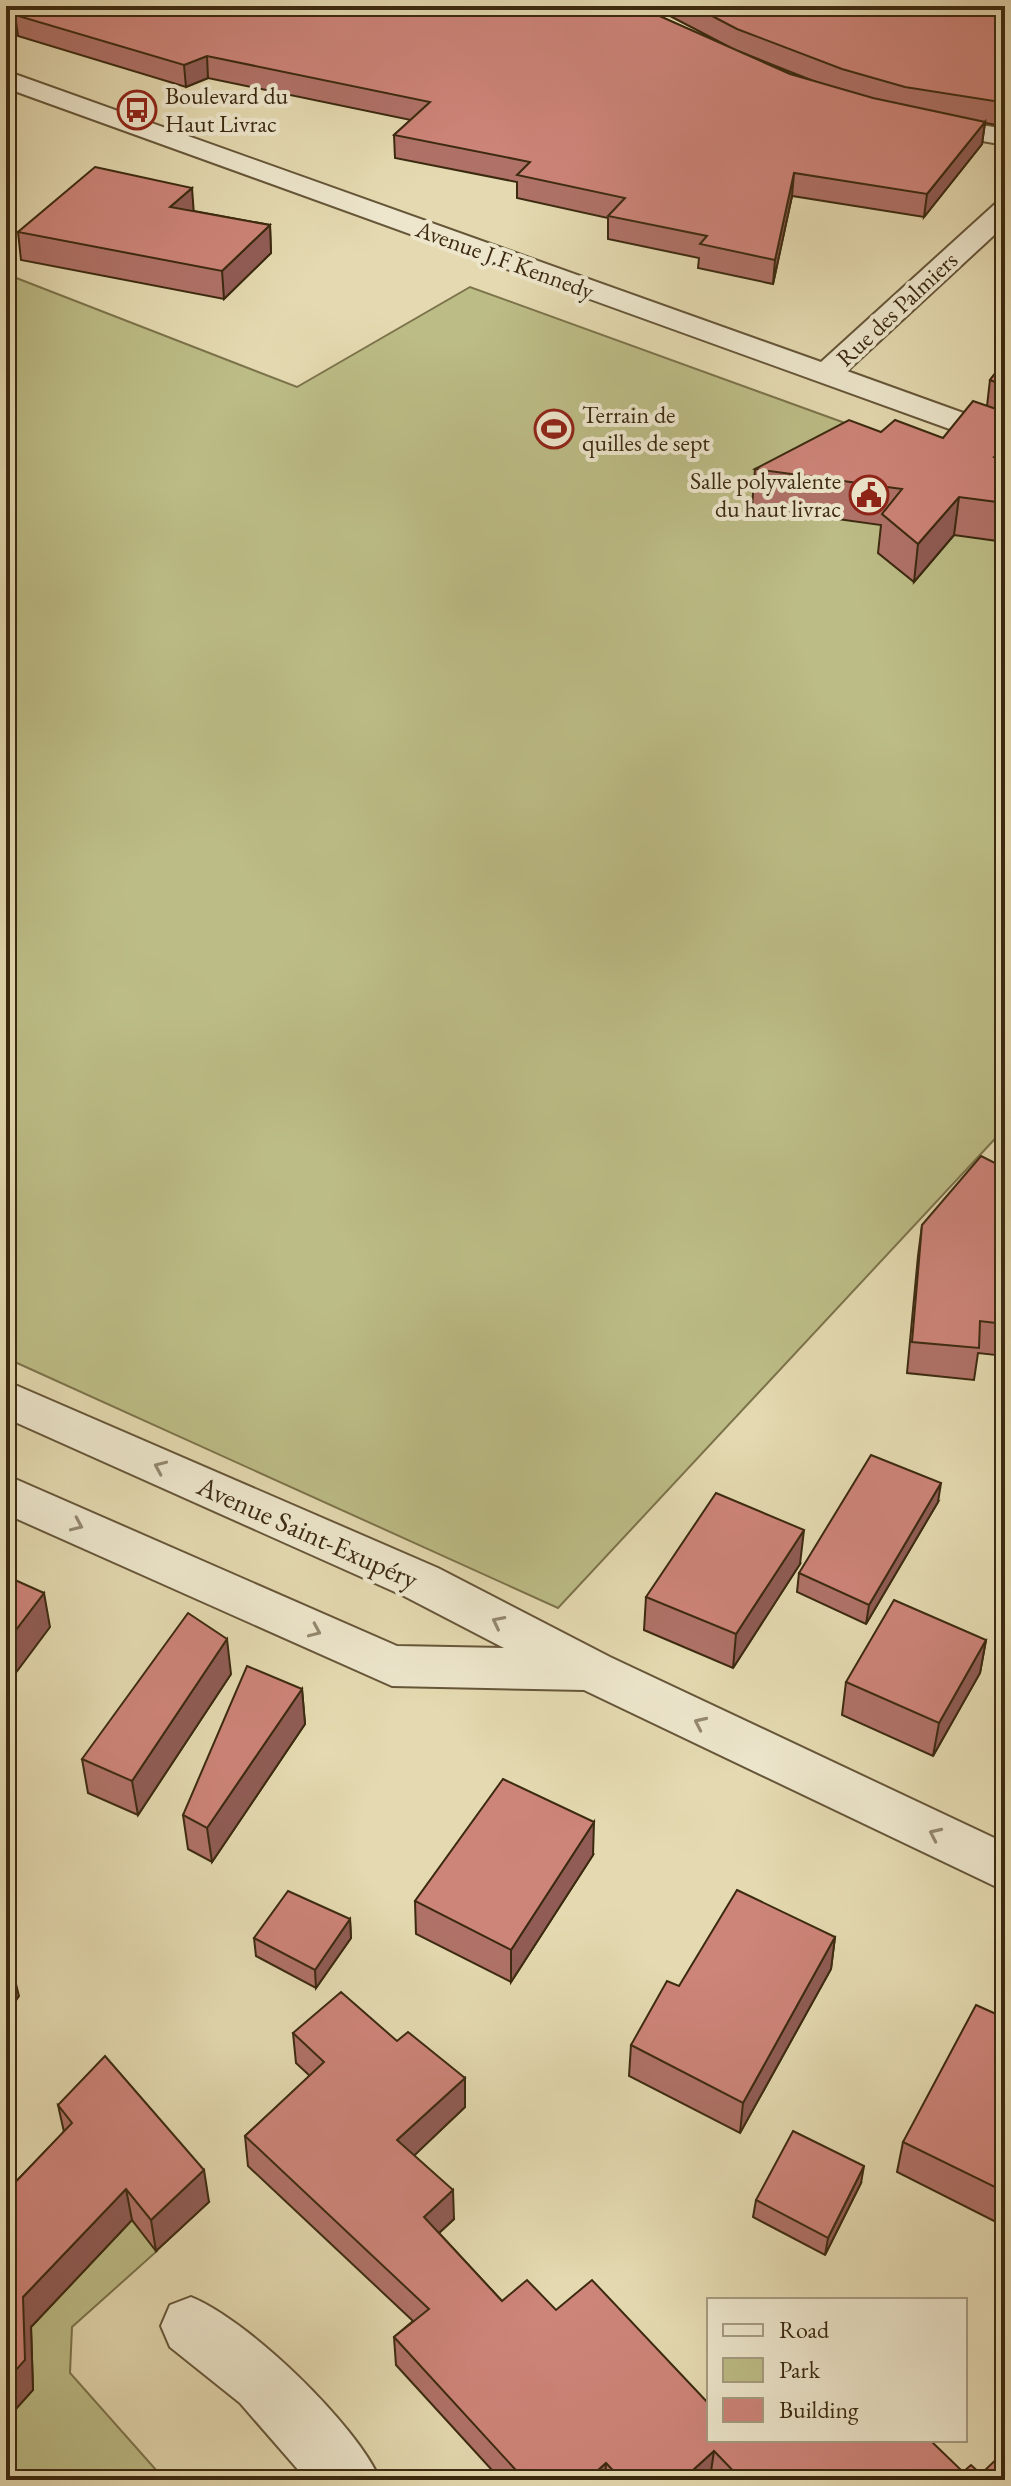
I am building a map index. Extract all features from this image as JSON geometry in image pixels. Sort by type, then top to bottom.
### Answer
[{"type":"street","name":"Avenue J.F Kennedy","points":[[6,79],[1005,439]]},
{"type":"street","points":[[902,120],[1005,137]]},
{"type":"street","name":"Rue des Palmiers","points":[[825,375],[1005,210]]},
{"type":"street","name":"Avenue Saint-Exupéry","points":[[10,1408],[421,1582],[592,1671],[1005,1868]]},
{"type":"street","name":"Avenue Saint-Exupéry","points":[[6,1493],[392,1666],[592,1671]]},
{"type":"street","points":[[191,2326],[262,2382],[349,2480]]},
{"type":"green space","points":[[6,274],[297,387],[470,287],[1005,481],[1005,1128],[558,1608],[6,1358]]},
{"type":"green space","points":[[65,2138],[157,2251],[72,2327],[70,2373],[165,2480],[6,2480],[6,2200]]},
{"type":"building","points":[[32,6],[637,6],[790,74],[873,98],[985,122],[927,194],[794,173],[775,260],[700,244],[707,236],[608,216],[625,198],[517,175],[530,162],[394,135],[430,102],[207,56],[184,65],[15,15]]},
{"type":"building","points":[[693,6],[1005,6],[1005,96],[1000,102],[905,87],[842,69],[737,29]]},
{"type":"building","points":[[95,167],[192,188],[170,207],[270,225],[222,271],[18,232]]},
{"type":"building","points":[[1005,361],[1005,386],[990,380]]},
{"type":"building","points":[[973,401],[1005,412],[1005,444],[994,457],[1005,461],[1005,503],[959,497],[918,544],[882,514],[902,489],[755,469],[849,420],[881,432],[895,420],[943,438]]},
{"type":"building","points":[[981,1156],[1005,1168],[1005,1324],[980,1321],[979,1348],[912,1342],[922,1225]]},
{"type":"building","points":[[871,1455],[941,1483],[869,1605],[799,1573]]},
{"type":"building","points":[[716,1493],[804,1530],[736,1634],[646,1597]]},
{"type":"building","points":[[6,1576],[44,1593],[6,1643]]},
{"type":"building","points":[[894,1600],[986,1640],[939,1723],[846,1682]]},
{"type":"building","points":[[188,1613],[227,1639],[132,1781],[82,1759]]},
{"type":"building","points":[[247,1666],[302,1689],[207,1828],[183,1815]]},
{"type":"building","points":[[503,1779],[594,1822],[511,1950],[415,1901]]},
{"type":"building","points":[[737,1890],[835,1937],[743,2103],[631,2045],[667,1981],[679,1986]]},
{"type":"building","points":[[288,1891],[350,1919],[315,1970],[254,1938]]},
{"type":"building","points":[[341,1992],[397,2041],[408,2032],[465,2078],[397,2140],[453,2190],[424,2217],[502,2301],[527,2280],[556,2310],[592,2280],[707,2402],[707,2442],[932,2442],[963,2472],[971,2465],[981,2474],[1005,2451],[1005,2480],[742,2480],[714,2451],[682,2480],[622,2480],[606,2463],[587,2480],[525,2480],[394,2337],[429,2309],[245,2136],[324,2062],[293,2033]]},
{"type":"building","points":[[976,2005],[1005,2018],[1005,2192],[903,2142]]},
{"type":"building","points":[[105,2056],[204,2170],[151,2220],[126,2189],[23,2297],[25,2360],[6,2381],[6,2192],[72,2123],[58,2105]]},
{"type":"building","points":[[793,2131],[864,2166],[828,2238],[756,2200]]},
{"type":"place","name":"Boulevard du Haut Livrac","points":[[137,110]]},
{"type":"place","name":"Terrain de quilles de sept","points":[[554,429]]},
{"type":"place","name":"Salle polyvalente du haut livrac","points":[[869,495]]}]
